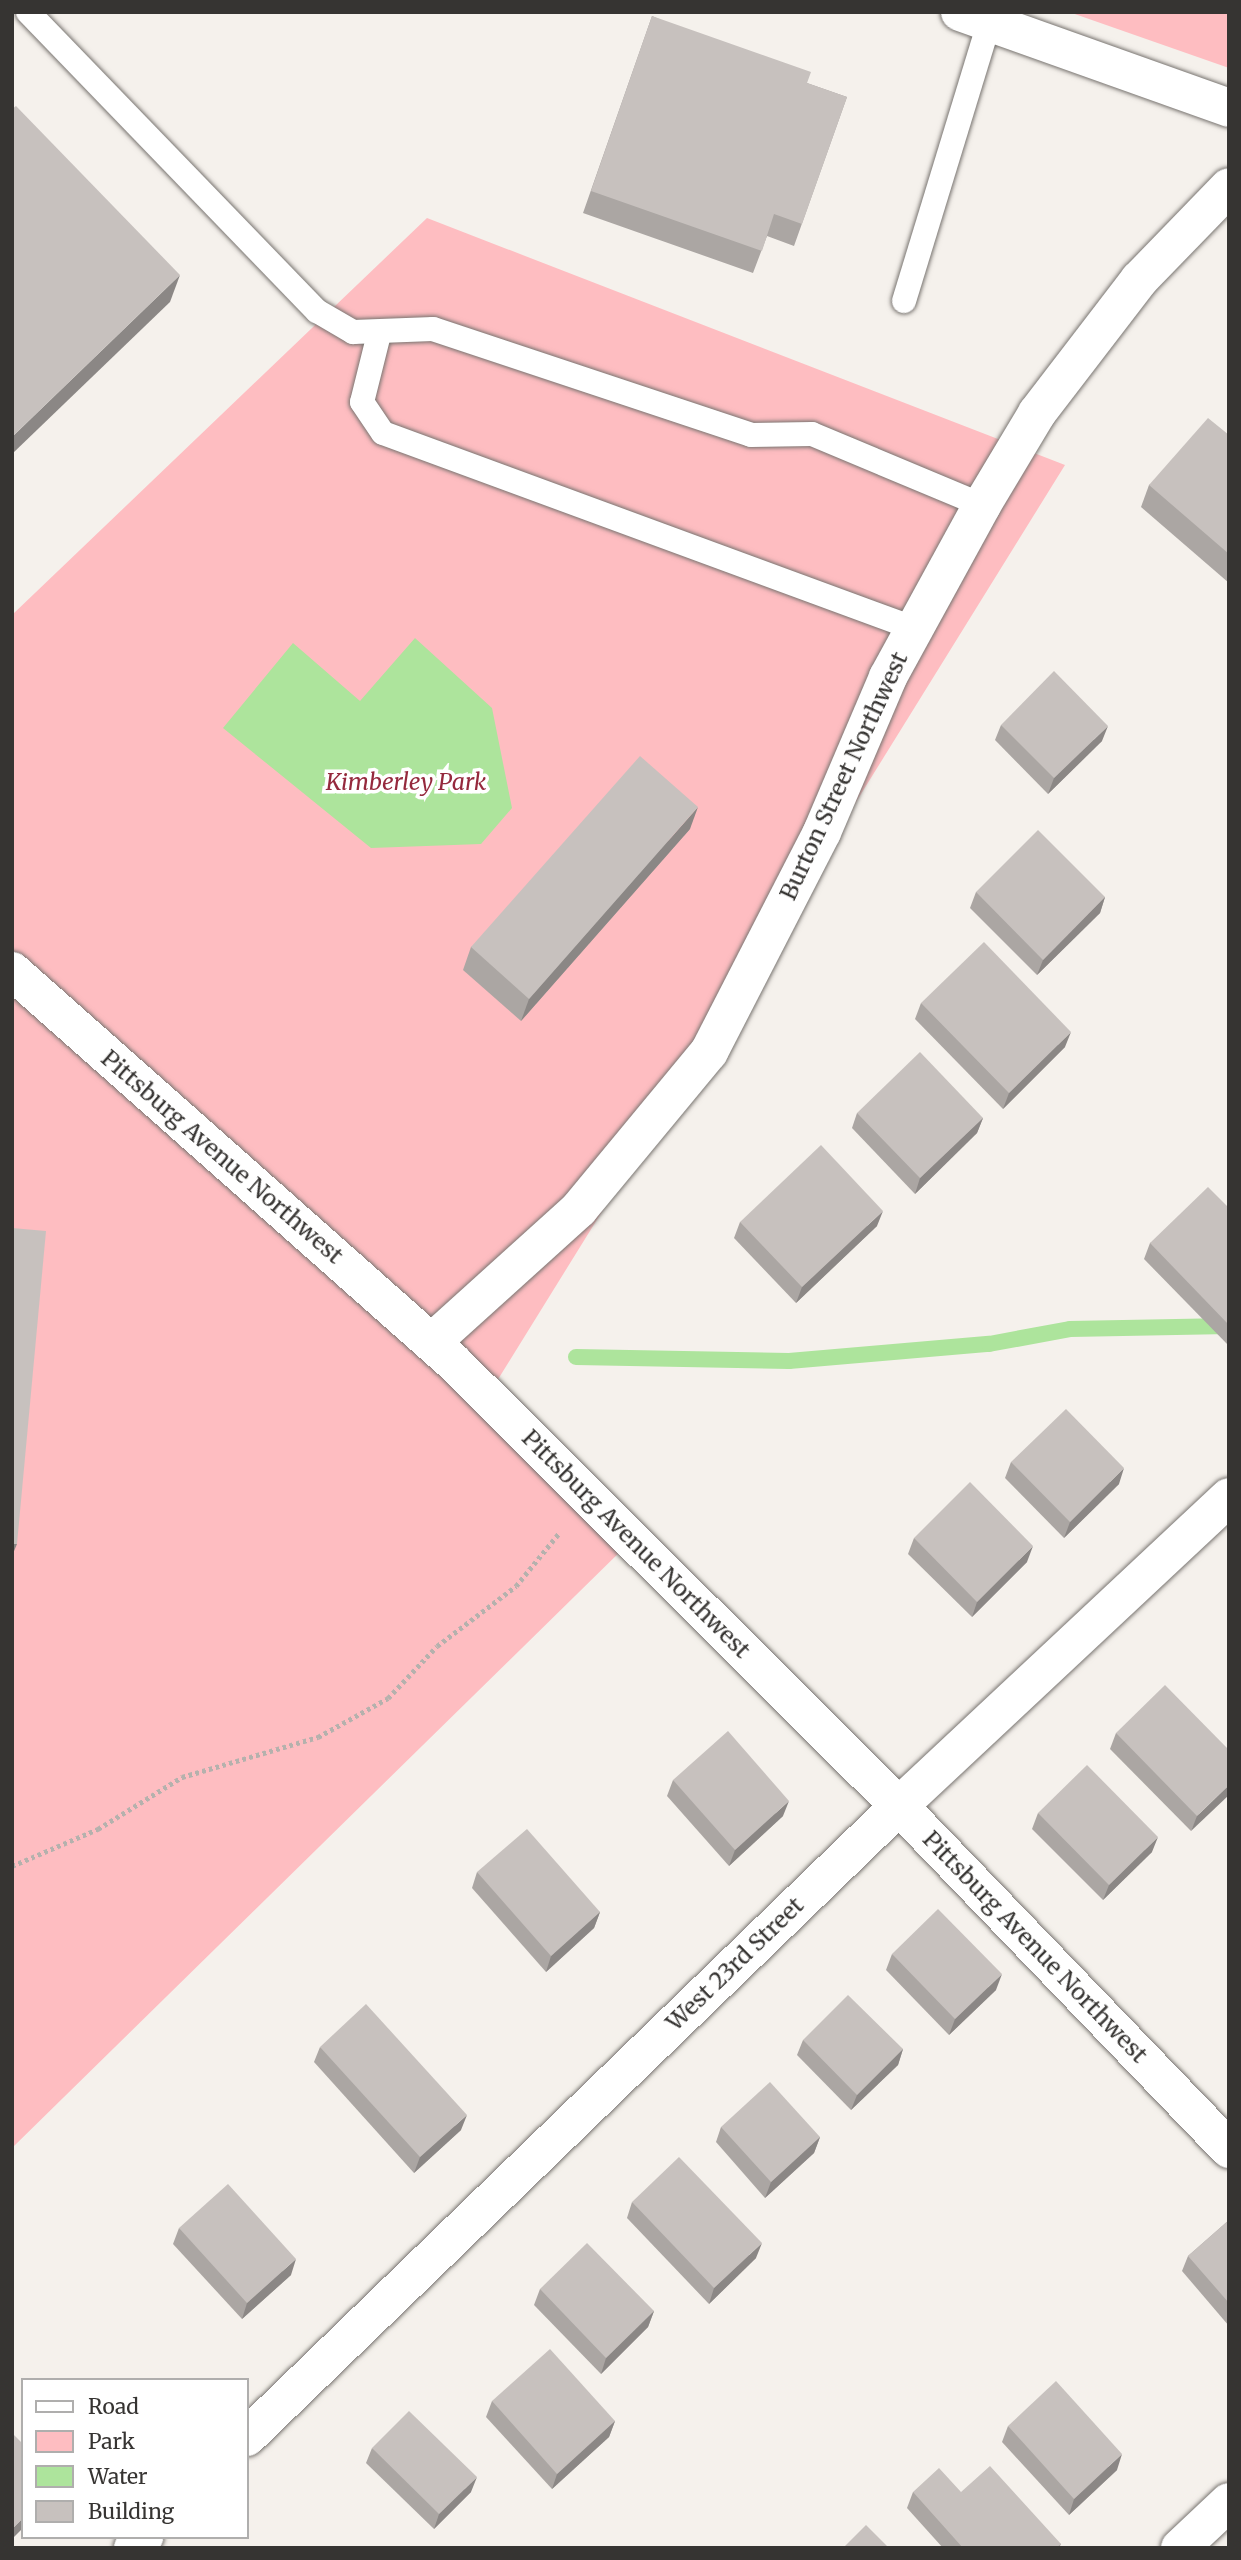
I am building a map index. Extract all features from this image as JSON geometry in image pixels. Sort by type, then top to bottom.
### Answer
[{"type":"street","points":[[974,17],[1229,108]]},
{"type":"street","name":"Burton Street Northwest","points":[[432,1342],[579,1209],[709,1052],[822,832],[913,628],[982,505],[1037,414],[1139,280],[1229,187]]},
{"type":"street","name":"Pittsburg Avenue Northwest","points":[[12,971],[432,1342],[899,1805],[1229,2150]]},
{"type":"street","name":"West 23rd Street","points":[[248,2436],[899,1805],[1229,1497]]},
{"type":"street","points":[[1180,2548],[1229,2502]]},
{"type":"lane","points":[[28,12],[317,311],[353,332],[379,334],[433,329],[751,435],[812,434],[982,505]]},
{"type":"lane","points":[[904,301],[974,17]]},
{"type":"lane","points":[[379,334],[362,402],[383,433],[913,628]]},
{"type":"path","points":[[12,1866],[98,1829],[182,1777],[318,1737],[388,1698],[437,1646],[516,1586],[587,1496]]},
{"type":"green space","points":[[1069,12],[1229,12],[1229,68]]},
{"type":"green space","name":"Kimberley Park","points":[[427,218],[1065,465],[487,1397],[629,1543],[12,2148],[12,615]]},
{"type":"water","points":[[415,638],[492,708],[512,808],[481,844],[371,848],[223,728],[293,643],[360,701]]},
{"type":"building","points":[[652,16],[811,72],[807,83],[847,97],[802,224],[774,214],[762,251],[591,191]]},
{"type":"building","points":[[16,106],[180,275],[12,437],[12,109]]},
{"type":"building","points":[[1208,418],[1229,435],[1229,554],[1149,485]]},
{"type":"building","points":[[1054,671],[1108,726],[1054,778],[1001,725]]},
{"type":"building","points":[[640,756],[698,807],[529,999],[471,947]]},
{"type":"building","points":[[1038,830],[1105,897],[1043,960],[976,892]]},
{"type":"building","points":[[984,942],[1071,1032],[1009,1093],[921,1003]]},
{"type":"building","points":[[920,1052],[983,1118],[920,1178],[857,1113]]},
{"type":"building","points":[[821,1145],[883,1211],[802,1287],[740,1222]]},
{"type":"building","points":[[1208,1187],[1229,1208],[1229,1325],[1150,1243]]},
{"type":"building","points":[[12,1228],[46,1231],[17,1544],[12,1544]]},
{"type":"building","points":[[1066,1409],[1124,1468],[1070,1522],[1011,1462]]},
{"type":"building","points":[[970,1482],[1033,1546],[977,1602],[914,1538]]},
{"type":"building","points":[[1165,1685],[1229,1750],[1229,1785],[1197,1816],[1116,1733]]},
{"type":"building","points":[[728,1731],[789,1801],[735,1850],[673,1780]]},
{"type":"building","points":[[1087,1765],[1158,1837],[1109,1885],[1038,1813]]},
{"type":"building","points":[[527,1829],[600,1912],[551,1956],[477,1872]]},
{"type":"building","points":[[938,1909],[1002,1974],[955,2019],[892,1954]]},
{"type":"building","points":[[848,1995],[903,2049],[857,2095],[803,2040]]},
{"type":"building","points":[[366,2004],[467,2115],[420,2157],[320,2047]]},
{"type":"building","points":[[770,2082],[820,2137],[771,2182],[721,2127]]},
{"type":"building","points":[[679,2157],[762,2243],[714,2288],[632,2202]]},
{"type":"building","points":[[228,2184],[296,2259],[247,2303],[179,2228]]},
{"type":"building","points":[[1229,2220],[1229,2303],[1188,2256]]},
{"type":"building","points":[[587,2243],[654,2311],[606,2358],[540,2289]]},
{"type":"building","points":[[550,2349],[615,2421],[557,2474],[492,2401]]},
{"type":"building","points":[[1056,2381],[1122,2454],[1074,2499],[1008,2426]]},
{"type":"building","points":[[409,2411],[477,2477],[439,2514],[372,2448]]},
{"type":"building","points":[[12,2433],[21,2442],[21,2520],[12,2529]]},
{"type":"building","points":[[990,2466],[1061,2544],[1056,2548],[963,2548],[913,2492],[939,2468],[961,2492]]},
{"type":"building","points":[[866,2525],[889,2548],[843,2548]]},
{"type":"waterway","points":[[576,1357],[789,1361],[989,1344],[1070,1329],[1229,1326]]}]
